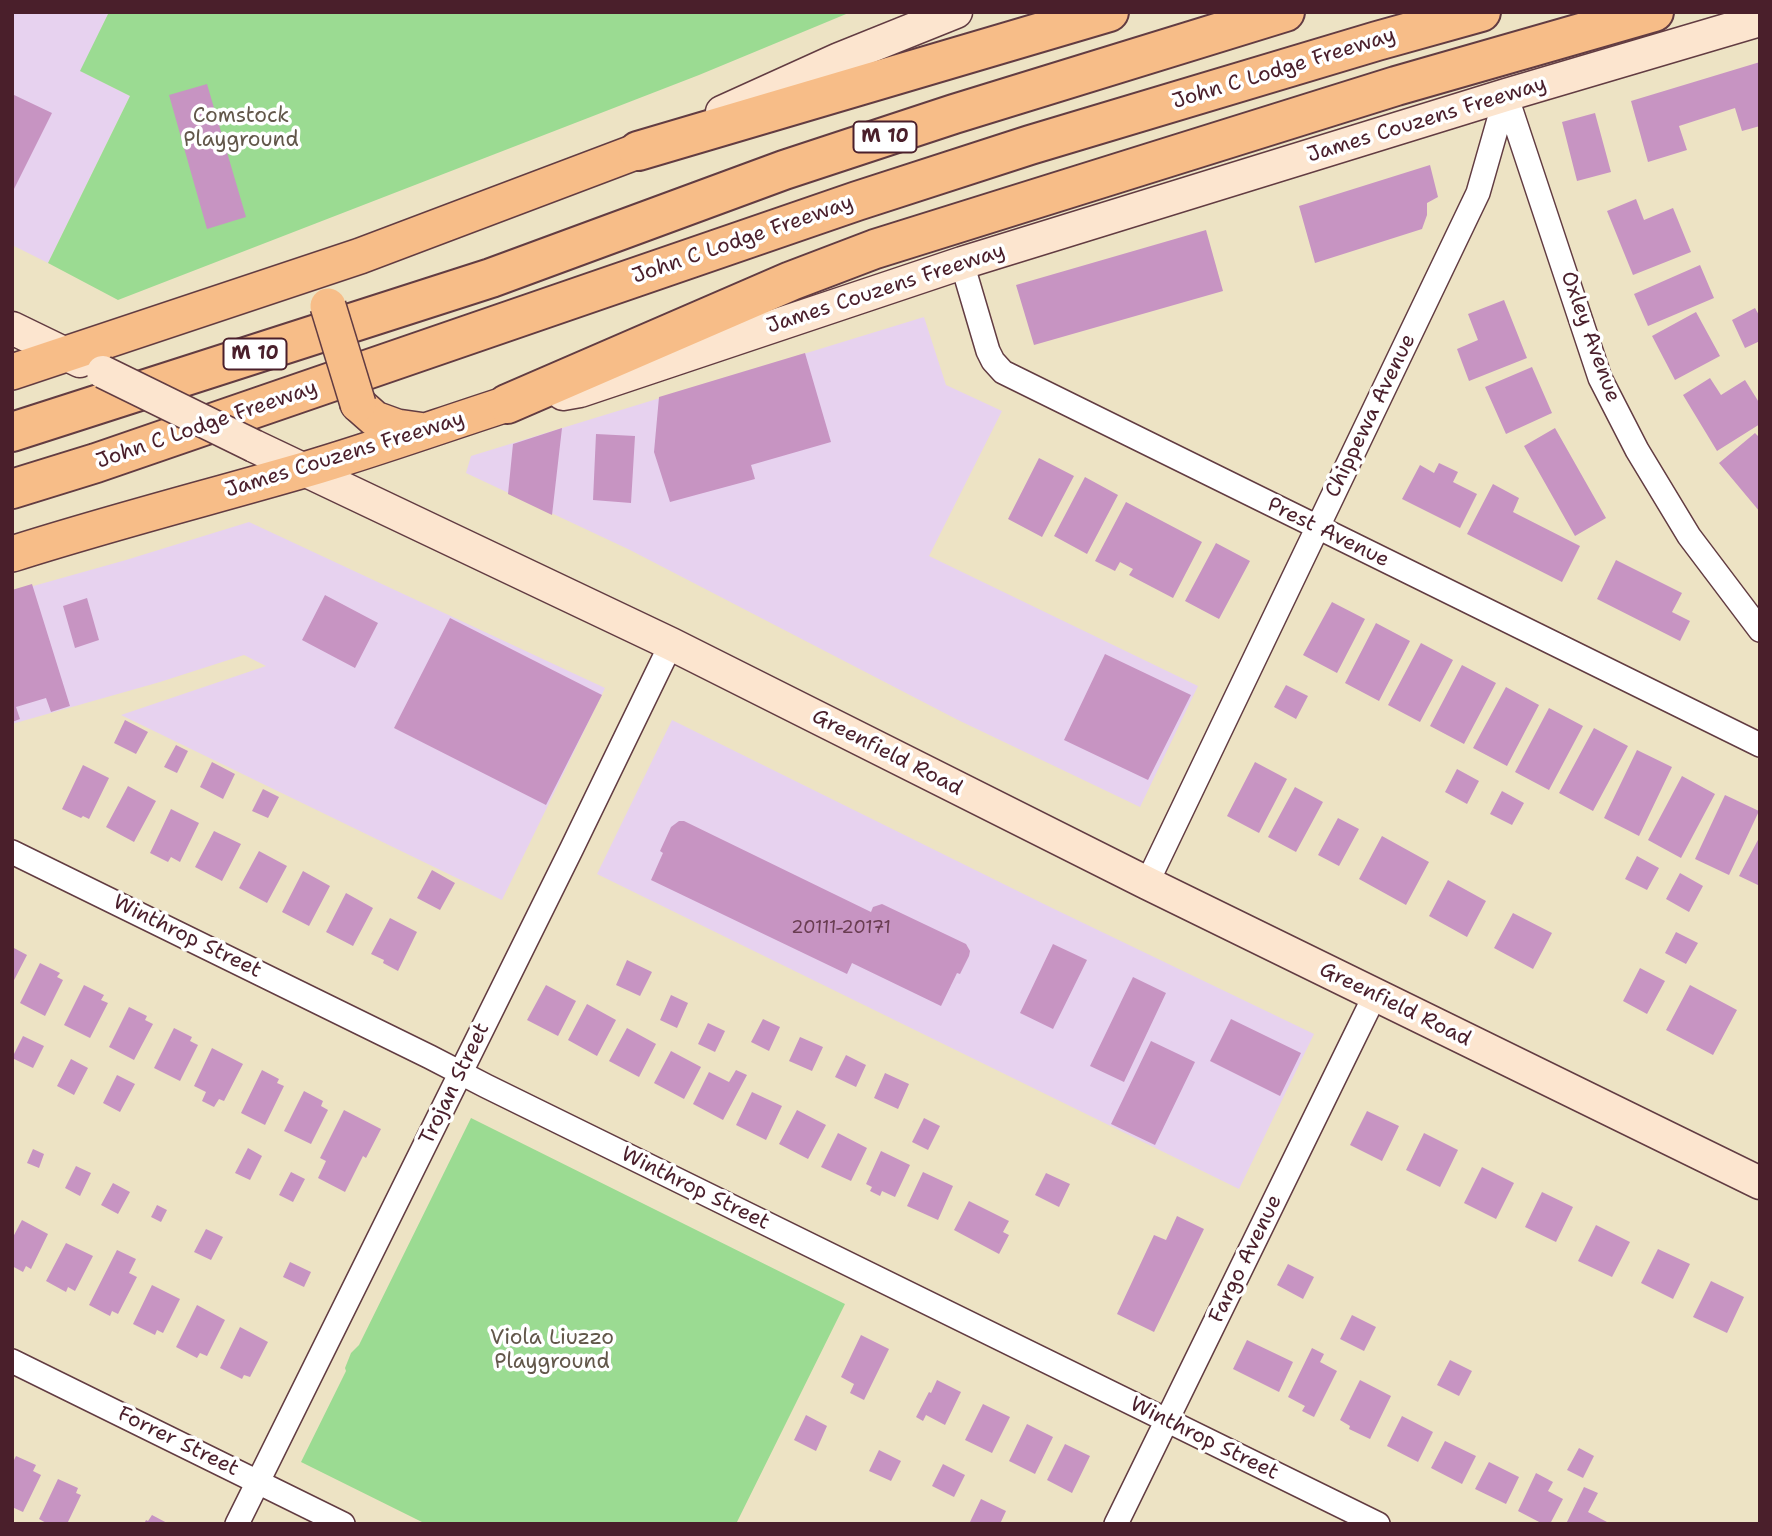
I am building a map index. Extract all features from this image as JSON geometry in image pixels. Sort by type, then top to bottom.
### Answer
[{"type":"highway","points":[[638,151],[1109,12]]},
{"type":"highway","name":"M 10","points":[[12,432],[491,278],[784,170],[954,114],[1285,12]]},
{"type":"highway","name":"John C Lodge Freeway","points":[[12,489],[96,463],[871,197],[1057,137],[1481,12]]},
{"type":"highway","points":[[507,404],[790,281],[875,249],[1396,86],[1654,12]]},
{"type":"main road","points":[[12,372],[360,256],[638,151],[839,59],[956,12]]},
{"type":"main road","name":"James Couzens Freeway","points":[[12,554],[76,533],[386,445],[507,404],[580,391],[962,263],[1506,95],[1760,20]]},
{"type":"main road","points":[[360,256],[343,272],[332,289],[328,306],[358,404],[375,419],[397,427],[425,431]]},
{"type":"main road","name":"Greenfield Road","points":[[12,328],[302,470],[671,644],[1147,883],[1760,1184]]},
{"type":"street","name":"Chippewa Avenue","points":[[1147,883],[1478,193],[1506,95]]},
{"type":"street","name":"Oxley Avenue","points":[[1506,95],[1600,378],[1637,450],[1689,536],[1760,630]]},
{"type":"street","name":"Prest Avenue","points":[[962,263],[988,351],[1003,372],[1760,745]]},
{"type":"street","name":"Trojan Street","points":[[237,1524],[671,644]]},
{"type":"street","name":"Winthrop Street","points":[[12,852],[1378,1524]]},
{"type":"street","name":"Fargo Avenue","points":[[1116,1524],[1375,995]]},
{"type":"street","name":"Forrer Street","points":[[12,1361],[343,1524]]},
{"type":"shaded area","points":[[12,12],[109,12],[81,71],[130,96],[48,263],[12,245]]},
{"type":"shaded area","points":[[924,317],[946,385],[1002,411],[929,556],[1198,686],[1140,807],[958,720],[630,550],[466,473],[471,456]]},
{"type":"shaded area","points":[[249,522],[605,688],[502,900],[121,715],[266,666],[244,655],[12,724],[12,592]]},
{"type":"shaded area","points":[[672,720],[1314,1034],[1239,1189],[597,874]]},
{"type":"green space","name":"Comstock Playground","points":[[109,12],[851,12],[699,75],[118,300],[48,263],[130,96],[80,71]]},
{"type":"green space","name":"Viola Liuzzo Playground","points":[[471,1118],[845,1304],[736,1524],[426,1524],[301,1462],[346,1371],[351,1353],[359,1345]]},
{"type":"building","points":[[1760,62],[1760,126],[1742,131],[1735,108],[1679,126],[1687,150],[1648,162],[1631,101]]},
{"type":"building","points":[[207,84],[246,217],[207,229],[169,95]]},
{"type":"building","points":[[12,94],[52,113],[12,193]]},
{"type":"building","points":[[1595,113],[1611,172],[1577,181],[1562,122]]},
{"type":"building","points":[[1430,165],[1438,197],[1427,203],[1427,215],[1422,229],[1315,263],[1299,206]]},
{"type":"building","points":[[1636,199],[1644,220],[1673,208],[1691,252],[1633,275],[1607,211]]},
{"type":"building","points":[[1206,230],[1223,291],[1034,345],[1016,285]]},
{"type":"building","points":[[1700,265],[1714,298],[1648,326],[1634,294]]},
{"type":"building","points":[[1504,300],[1527,358],[1469,381],[1457,349],[1478,340],[1468,314]]},
{"type":"building","points":[[1755,308],[1760,317],[1760,341],[1745,348],[1732,320]]},
{"type":"building","points":[[1696,312],[1720,356],[1675,380],[1652,336]]},
{"type":"building","points":[[805,353],[831,442],[751,465],[755,479],[670,502],[654,452],[659,397]]},
{"type":"building","points":[[1532,367],[1552,413],[1506,434],[1485,387]]},
{"type":"building","points":[[1710,378],[1721,395],[1745,380],[1760,404],[1760,424],[1717,451],[1683,395]]},
{"type":"building","points":[[562,428],[552,515],[508,494],[513,444]]},
{"type":"building","points":[[1555,428],[1606,518],[1575,536],[1524,446]]},
{"type":"building","points":[[1755,433],[1760,438],[1760,512],[1719,463]]},
{"type":"building","points":[[596,434],[635,436],[631,503],[593,500]]},
{"type":"building","points":[[1039,458],[1074,476],[1042,537],[1008,519]]},
{"type":"building","points":[[1439,463],[1458,472],[1453,482],[1477,494],[1460,528],[1402,499],[1420,465],[1434,473]]},
{"type":"building","points":[[1085,477],[1118,495],[1087,554],[1054,536]]},
{"type":"building","points":[[1493,484],[1519,498],[1513,512],[1580,546],[1562,582],[1467,534]]},
{"type":"building","points":[[1126,502],[1202,542],[1173,598],[1129,575],[1133,569],[1120,562],[1115,571],[1095,561]]},
{"type":"building","points":[[1216,543],[1250,561],[1219,619],[1185,601]]},
{"type":"building","points":[[1616,560],[1682,593],[1672,612],[1690,621],[1680,641],[1597,599]]},
{"type":"building","points":[[32,584],[70,706],[51,712],[46,698],[16,707],[20,719],[12,722],[12,590]]},
{"type":"building","points":[[325,595],[378,623],[355,668],[302,640]]},
{"type":"building","points":[[87,598],[99,640],[75,648],[63,606]]},
{"type":"building","points":[[1332,602],[1365,619],[1337,673],[1303,655]]},
{"type":"building","points":[[450,618],[602,695],[546,805],[394,728]]},
{"type":"building","points":[[1376,623],[1410,641],[1379,701],[1345,683]]},
{"type":"building","points":[[1421,643],[1453,660],[1420,722],[1388,705]]},
{"type":"building","points":[[1105,654],[1191,695],[1148,780],[1064,740]]},
{"type":"building","points":[[1462,665],[1496,683],[1464,744],[1430,726]]},
{"type":"building","points":[[1286,685],[1308,696],[1296,719],[1274,707]]},
{"type":"building","points":[[1506,687],[1539,705],[1507,766],[1473,748]]},
{"type":"building","points":[[1549,708],[1583,726],[1549,790],[1515,772]]},
{"type":"building","points":[[125,720],[148,732],[136,754],[114,743]]},
{"type":"building","points":[[1594,728],[1628,746],[1593,811],[1559,793]]},
{"type":"building","points":[[176,745],[188,751],[177,773],[164,767]]},
{"type":"building","points":[[1637,750],[1672,767],[1639,836],[1604,818]]},
{"type":"building","points":[[212,762],[235,774],[223,799],[200,787]]},
{"type":"building","points":[[1255,762],[1287,779],[1259,833],[1227,816]]},
{"type":"building","points":[[83,765],[109,778],[89,819],[62,809]]},
{"type":"building","points":[[1457,769],[1479,781],[1467,804],[1445,792]]},
{"type":"building","points":[[1682,776],[1715,794],[1681,858],[1648,840]]},
{"type":"building","points":[[128,786],[156,801],[134,842],[106,827]]},
{"type":"building","points":[[1295,787],[1323,802],[1296,852],[1268,837]]},
{"type":"building","points":[[263,789],[279,797],[268,818],[252,811]]},
{"type":"building","points":[[1502,791],[1524,803],[1512,825],[1490,814]]},
{"type":"building","points":[[1725,795],[1759,811],[1729,875],[1695,859]]},
{"type":"building","points":[[171,809],[199,823],[180,862],[171,857],[168,862],[150,853]]},
{"type":"building","points":[[1338,818],[1359,829],[1339,866],[1318,855]]},
{"type":"building","points":[[684,821],[871,912],[873,907],[882,904],[966,944],[970,951],[969,956],[960,974],[957,973],[941,1006],[852,963],[847,974],[651,880],[671,827]]},
{"type":"building","points":[[214,831],[241,844],[222,881],[195,867]]},
{"type":"building","points":[[1382,836],[1429,862],[1406,905],[1359,879]]},
{"type":"building","points":[[1760,836],[1760,886],[1739,876]]},
{"type":"building","points":[[259,851],[287,866],[267,903],[239,888]]},
{"type":"building","points":[[1637,856],[1659,868],[1647,890],[1625,879]]},
{"type":"building","points":[[432,870],[455,883],[440,910],[417,898]]},
{"type":"building","points":[[303,871],[330,886],[309,926],[282,912]]},
{"type":"building","points":[[1680,873],[1703,886],[1689,912],[1666,899]]},
{"type":"building","points":[[1448,880],[1486,901],[1467,937],[1429,916]]},
{"type":"building","points":[[346,893],[373,908],[353,946],[326,932]]},
{"type":"building","points":[[1513,913],[1552,933],[1533,969],[1494,948]]},
{"type":"building","points":[[390,918],[417,932],[398,971],[371,954]]},
{"type":"building","points":[[1676,932],[1698,943],[1686,964],[1665,953]]},
{"type":"building","points":[[1053,944],[1087,960],[1053,1029],[1020,1013]]},
{"type":"building","points":[[12,947],[27,955],[12,984]]},
{"type":"building","points":[[627,960],[652,972],[640,996],[616,985]]},
{"type":"building","points":[[40,963],[60,973],[57,977],[63,980],[45,1016],[20,1003]]},
{"type":"building","points":[[1640,968],[1665,981],[1647,1014],[1623,1001]]},
{"type":"building","points":[[1133,977],[1166,993],[1124,1082],[1090,1066]]},
{"type":"building","points":[[84,985],[104,995],[101,1000],[108,1003],[90,1038],[64,1025]]},
{"type":"building","points":[[546,985],[576,1001],[558,1036],[527,1020]]},
{"type":"building","points":[[1690,985],[1737,1010],[1713,1055],[1666,1030]]},
{"type":"building","points":[[671,995],[688,1003],[677,1028],[660,1020]]},
{"type":"building","points":[[587,1004],[616,1020],[597,1056],[568,1040]]},
{"type":"building","points":[[129,1007],[147,1016],[145,1020],[153,1024],[134,1060],[109,1047]]},
{"type":"building","points":[[763,1019],[780,1027],[769,1051],[751,1042]]},
{"type":"building","points":[[1231,1019],[1301,1053],[1280,1096],[1210,1061]]},
{"type":"building","points":[[708,1023],[725,1031],[715,1052],[698,1044]]},
{"type":"building","points":[[174,1028],[192,1037],[190,1041],[198,1045],[180,1081],[154,1068]]},
{"type":"building","points":[[627,1028],[656,1044],[639,1077],[609,1061]]},
{"type":"building","points":[[23,1036],[44,1046],[33,1068],[12,1058]]},
{"type":"building","points":[[800,1037],[823,1047],[812,1071],[789,1061]]},
{"type":"building","points":[[1151,1041],[1195,1062],[1155,1145],[1111,1124]]},
{"type":"building","points":[[212,1048],[243,1064],[224,1101],[219,1099],[214,1107],[202,1101],[206,1092],[194,1086]]},
{"type":"building","points":[[671,1051],[701,1067],[684,1099],[654,1083]]},
{"type":"building","points":[[846,1055],[866,1065],[856,1087],[835,1077]]},
{"type":"building","points":[[71,1059],[88,1068],[74,1095],[57,1086]]},
{"type":"building","points":[[262,1070],[279,1079],[277,1083],[284,1086],[265,1125],[241,1113]]},
{"type":"building","points":[[736,1070],[747,1075],[723,1120],[693,1104],[709,1072],[729,1082]]},
{"type":"building","points":[[885,1073],[909,1084],[898,1109],[874,1098]]},
{"type":"building","points":[[117,1075],[135,1084],[120,1112],[103,1103]]},
{"type":"building","points":[[304,1091],[323,1101],[321,1106],[328,1110],[311,1144],[284,1131]]},
{"type":"building","points":[[752,1092],[782,1106],[766,1140],[736,1125]]},
{"type":"building","points":[[344,1110],[381,1129],[366,1158],[363,1156],[345,1192],[318,1178],[326,1161],[320,1158]]},
{"type":"building","points":[[797,1110],[826,1125],[808,1159],[779,1144]]},
{"type":"building","points":[[1367,1111],[1399,1126],[1382,1161],[1350,1145]]},
{"type":"building","points":[[924,1118],[940,1126],[928,1150],[912,1142]]},
{"type":"building","points":[[838,1133],[867,1148],[851,1181],[821,1167]]},
{"type":"building","points":[[1424,1133],[1458,1150],[1440,1187],[1406,1170]]},
{"type":"building","points":[[248,1148],[262,1156],[250,1180],[235,1173]]},
{"type":"building","points":[[33,1149],[44,1154],[39,1168],[27,1163]]},
{"type":"building","points":[[881,1151],[910,1165],[895,1197],[882,1191],[880,1196],[870,1191],[872,1187],[866,1184]]},
{"type":"building","points":[[76,1166],[91,1173],[80,1196],[65,1188]]},
{"type":"building","points":[[1482,1167],[1514,1183],[1496,1219],[1464,1203]]},
{"type":"building","points":[[291,1172],[305,1179],[293,1202],[279,1195]]},
{"type":"building","points":[[923,1172],[953,1186],[938,1220],[907,1206]]},
{"type":"building","points":[[1046,1173],[1070,1184],[1059,1207],[1035,1195]]},
{"type":"building","points":[[113,1183],[130,1192],[118,1214],[101,1205]]},
{"type":"building","points":[[1542,1192],[1573,1207],[1556,1242],[1525,1227]]},
{"type":"building","points":[[969,1201],[1009,1221],[1003,1232],[1009,1235],[999,1254],[954,1230]]},
{"type":"building","points":[[157,1205],[167,1210],[161,1222],[151,1217]]},
{"type":"building","points":[[1177,1216],[1204,1229],[1154,1332],[1117,1314],[1154,1235],[1166,1240]]},
{"type":"building","points":[[22,1220],[48,1234],[31,1269],[26,1266],[23,1272],[12,1266],[12,1239]]},
{"type":"building","points":[[1596,1225],[1630,1242],[1612,1277],[1578,1261]]},
{"type":"building","points":[[206,1229],[223,1237],[211,1260],[194,1252]]},
{"type":"building","points":[[66,1243],[93,1256],[75,1291],[68,1287],[66,1292],[46,1281]]},
{"type":"building","points":[[1658,1249],[1690,1264],[1673,1299],[1641,1283]]},
{"type":"building","points":[[117,1250],[136,1259],[129,1273],[137,1277],[118,1314],[112,1311],[110,1316],[89,1305]]},
{"type":"building","points":[[290,1262],[311,1272],[304,1287],[283,1277]]},
{"type":"building","points":[[1288,1264],[1314,1277],[1303,1299],[1277,1285]]},
{"type":"building","points":[[1711,1281],[1744,1297],[1727,1333],[1693,1317]]},
{"type":"building","points":[[152,1285],[180,1299],[163,1333],[157,1330],[155,1335],[133,1324]]},
{"type":"building","points":[[197,1305],[225,1320],[207,1356],[200,1353],[197,1358],[176,1347]]},
{"type":"building","points":[[1352,1315],[1376,1327],[1364,1351],[1340,1339]]},
{"type":"building","points":[[240,1327],[268,1342],[250,1377],[244,1375],[242,1379],[220,1368]]},
{"type":"building","points":[[861,1335],[889,1349],[864,1400],[850,1393],[854,1384],[841,1377]]},
{"type":"building","points":[[1247,1340],[1293,1362],[1279,1392],[1233,1369]]},
{"type":"building","points":[[1312,1348],[1324,1354],[1320,1362],[1337,1371],[1314,1417],[1302,1411],[1305,1406],[1288,1397]]},
{"type":"building","points":[[1450,1360],[1472,1371],[1459,1396],[1437,1385]]},
{"type":"building","points":[[937,1380],[961,1392],[945,1425],[926,1415],[923,1421],[916,1417]]},
{"type":"building","points":[[1360,1380],[1391,1396],[1370,1439],[1349,1429],[1350,1426],[1340,1420]]},
{"type":"building","points":[[983,1404],[1010,1417],[992,1453],[965,1440]]},
{"type":"building","points":[[806,1415],[827,1426],[816,1451],[794,1440]]},
{"type":"building","points":[[1402,1416],[1433,1432],[1418,1462],[1387,1446]]},
{"type":"building","points":[[1027,1424],[1053,1437],[1035,1474],[1009,1461]]},
{"type":"building","points":[[1445,1441],[1476,1456],[1462,1484],[1431,1468]]},
{"type":"building","points":[[1065,1444],[1090,1456],[1072,1493],[1047,1480]]},
{"type":"building","points":[[1579,1448],[1594,1456],[1583,1478],[1567,1470]]},
{"type":"building","points":[[879,1450],[901,1461],[891,1481],[869,1471]]},
{"type":"building","points":[[16,1456],[36,1465],[33,1471],[41,1475],[23,1512],[12,1507],[12,1464]]},
{"type":"building","points":[[1489,1462],[1519,1477],[1506,1504],[1475,1489]]},
{"type":"building","points":[[943,1464],[965,1475],[954,1497],[932,1486]]},
{"type":"building","points":[[1536,1473],[1553,1482],[1548,1491],[1563,1499],[1550,1524],[1543,1524],[1518,1511]]},
{"type":"building","points":[[58,1479],[78,1488],[76,1493],[81,1495],[67,1524],[48,1524],[39,1519]]},
{"type":"building","points":[[1584,1487],[1598,1493],[1588,1512],[1607,1522],[1606,1524],[1566,1524]]},
{"type":"building","points":[[981,1499],[1006,1511],[1000,1524],[969,1524]]},
{"type":"building","points":[[152,1515],[169,1524],[144,1524]]}]
